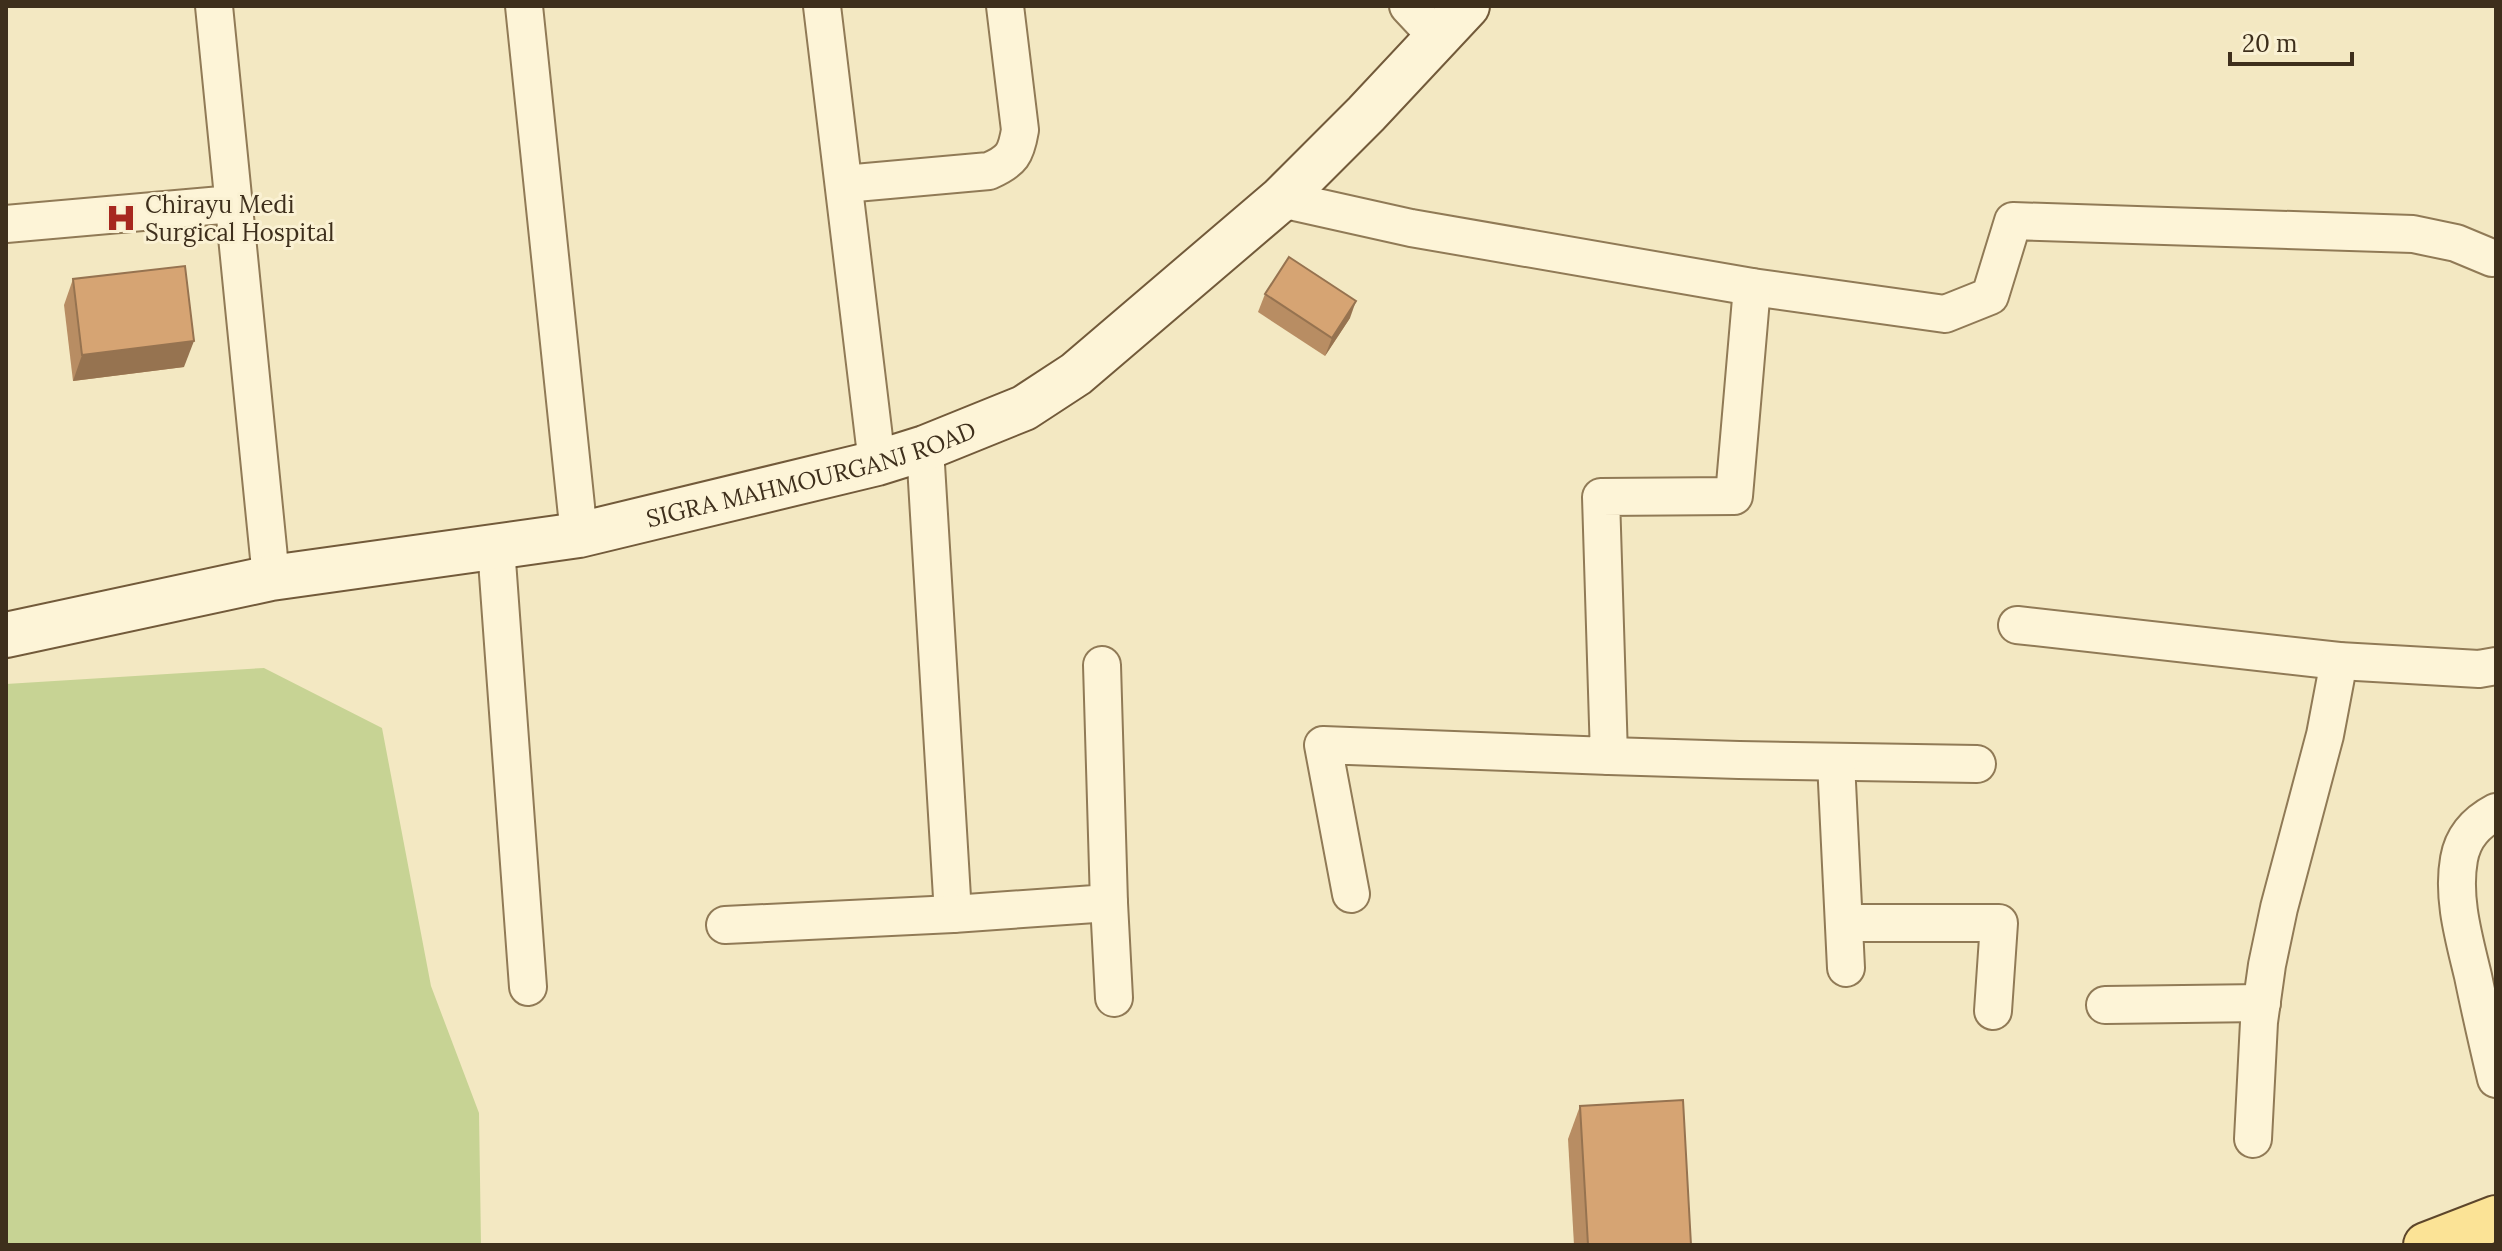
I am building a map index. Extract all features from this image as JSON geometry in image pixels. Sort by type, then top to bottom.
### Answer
[{"type":"main road","points":[[2426,1245],[2496,1218]]},
{"type":"street","points":[[214,6],[271,578]]},
{"type":"street","points":[[524,6],[579,535]]},
{"type":"street","points":[[822,6],[877,463]]},
{"type":"street","points":[[844,184],[989,171],[1005,164],[1017,150],[1020,130],[1005,6]]},
{"type":"street","points":[[1408,6],[1437,37]]},
{"type":"street","name":"SIGRA MAHMOURGANJ ROAD","points":[[6,635],[271,578],[579,535],[877,463],[925,448],[1024,408],[1076,374],[1281,199],[1467,6]]},
{"type":"street","points":[[1281,199],[1411,228],[1752,287],[1945,314],[1990,296],[2013,221],[2413,234],[2456,243],[2492,258]]},
{"type":"street","points":[[6,224],[233,204]]},
{"type":"street","points":[[1609,756],[1601,497],[1734,496],[1752,287]]},
{"type":"street","points":[[925,448],[953,914]]},
{"type":"street","points":[[496,547],[528,987]]},
{"type":"street","points":[[2017,625],[2339,661],[2479,669],[2496,666]]},
{"type":"street","points":[[2253,1139],[2267,965],[2325,735],[2339,661]]},
{"type":"street","points":[[1102,665],[1114,998]]},
{"type":"street","points":[[1351,894],[1323,745],[1609,756],[1977,764]]},
{"type":"street","points":[[1836,762],[1846,968]]},
{"type":"street","points":[[2496,812],[2480,821],[2468,835],[2459,856],[2457,885],[2465,942],[2496,1079]]},
{"type":"street","points":[[725,925],[1109,903]]},
{"type":"street","points":[[1844,923],[1999,923],[1993,1011]]},
{"type":"street","points":[[2105,1005],[2262,1003]]},
{"type":"green space","points":[[264,668],[382,728],[431,986],[479,1113],[481,1245],[6,1245],[6,684]]},
{"type":"building","points":[[1289,257],[1356,301],[1332,338],[1265,294]]},
{"type":"building","points":[[185,266],[194,341],[82,355],[73,279]]},
{"type":"building","points":[[1683,1100],[1691,1245],[1588,1245],[1580,1106]]},
{"type":"place","name":"Chirayu Medi Surgical Hospital","points":[[121,218]]}]
